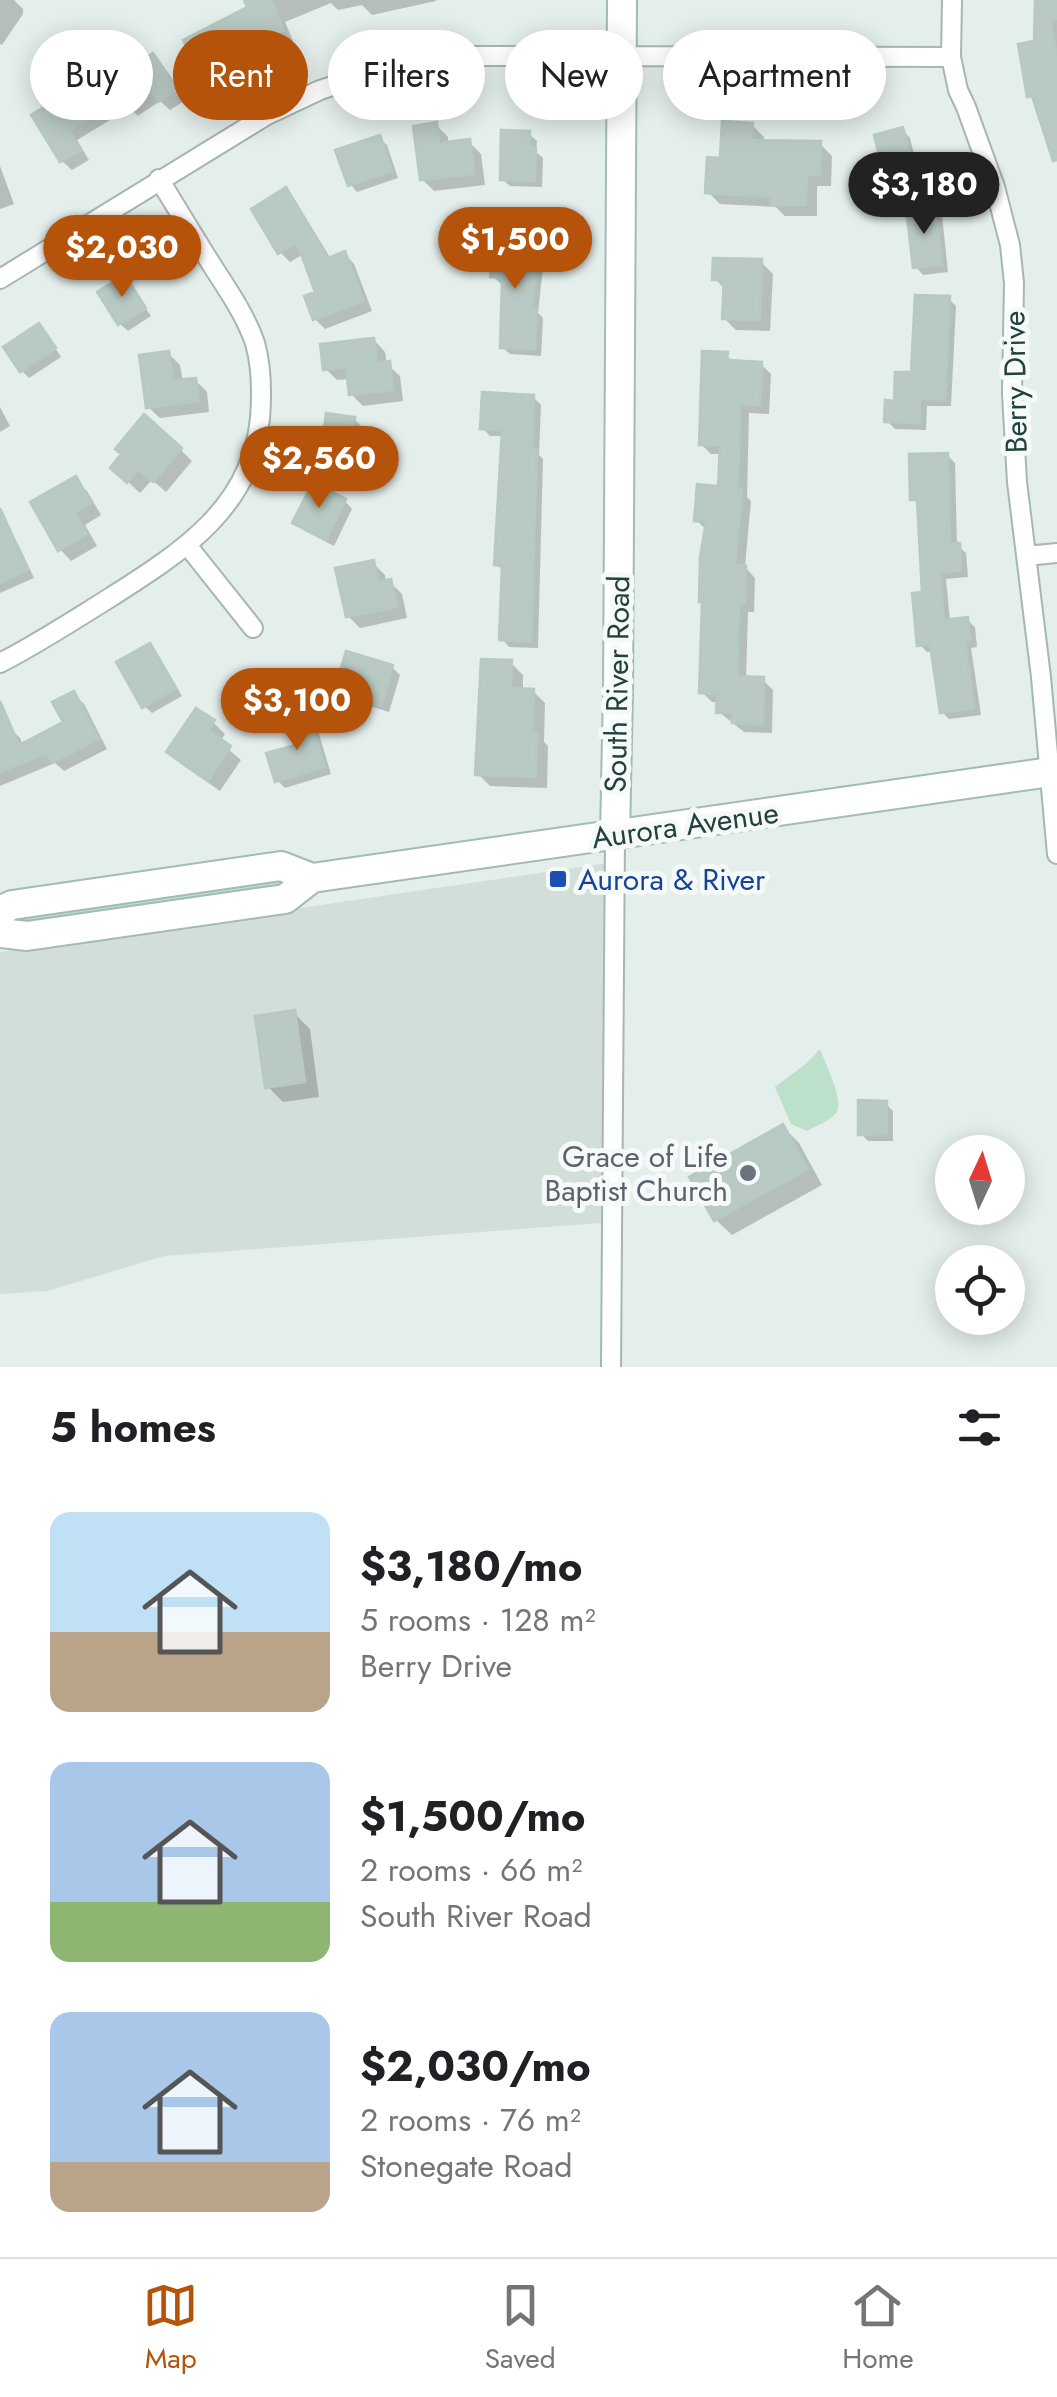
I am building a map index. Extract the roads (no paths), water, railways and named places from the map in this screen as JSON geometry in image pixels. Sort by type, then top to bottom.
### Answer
[{"type":"main road","name":"South River Road","points":[[622,0],[622,30]]},
{"type":"main road","name":"South River Road","points":[[614,835],[622,120]]},
{"type":"main road","name":"Aurora Avenue","points":[[0,911],[12,904],[281,866],[312,878],[1053,771]]},
{"type":"main road","name":"Aurora Avenue","points":[[0,934],[26,936],[286,899],[312,878]]},
{"type":"street","name":"Berry Drive","points":[[952,0],[951,57],[958,90],[995,187],[1010,245],[1017,482],[1053,771],[1057,854]]},
{"type":"street","points":[[0,278],[267,114],[320,90],[428,59],[505,56]]},
{"type":"street","points":[[643,56],[951,57]]},
{"type":"street","points":[[0,663],[35,645],[187,545],[235,494],[250,464],[259,431],[262,394],[260,364],[250,330],[159,180]]},
{"type":"street","points":[[187,545],[253,628]]},
{"type":"street","points":[[1026,556],[1057,553]]},
{"type":"street","name":"South River Road","points":[[612,1367],[614,835]]},
{"type":"place","name":"Aurora & River","points":[[558,879]]},
{"type":"place","name":"Grace of Life Baptist Church","points":[[748,1173]]}]
